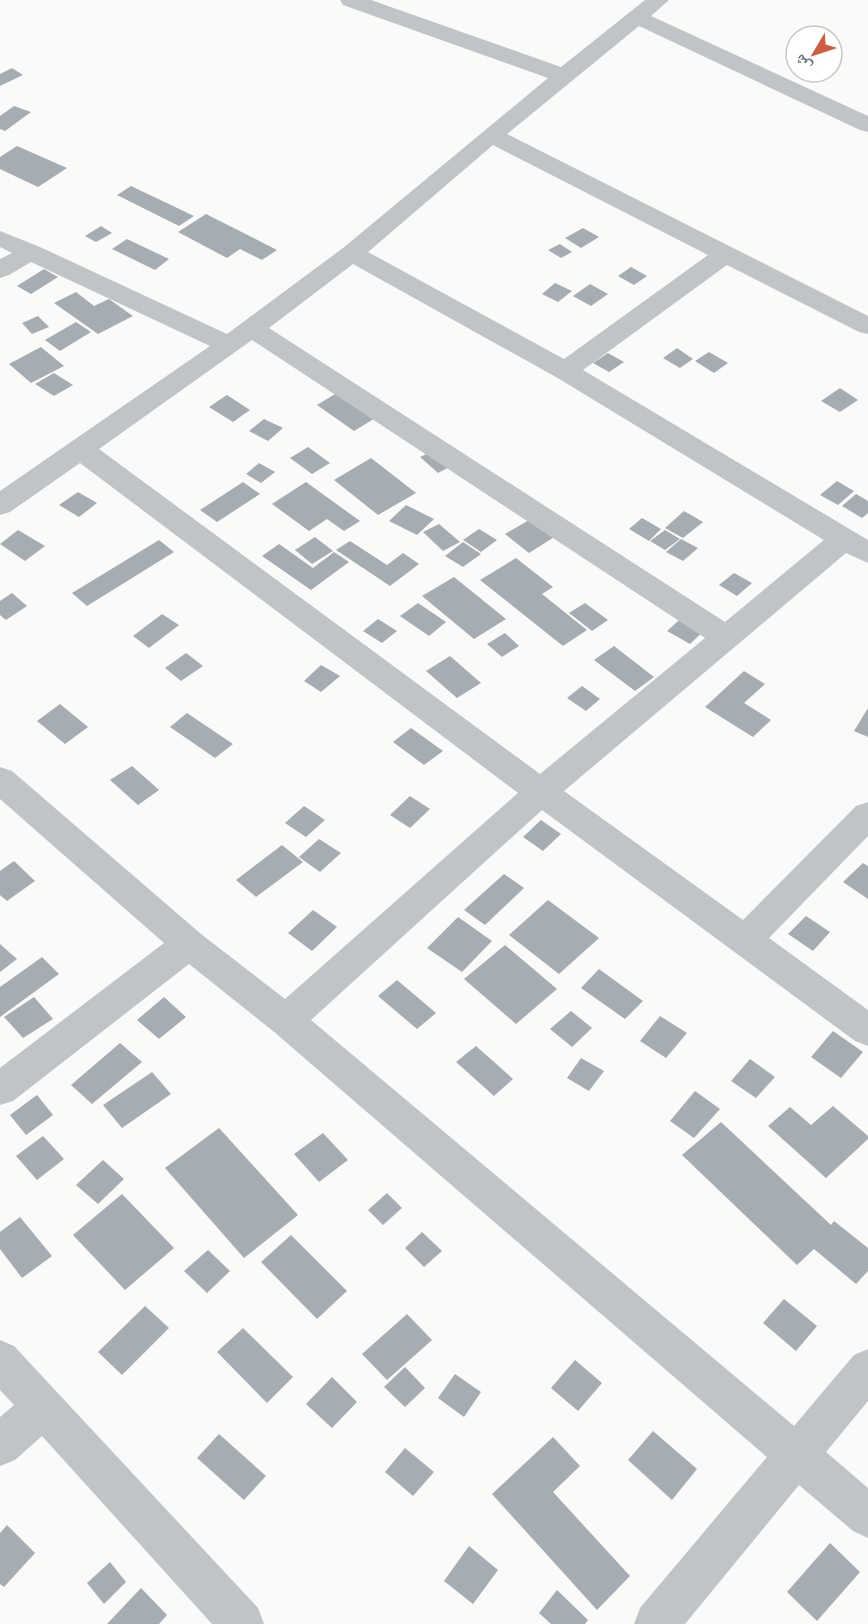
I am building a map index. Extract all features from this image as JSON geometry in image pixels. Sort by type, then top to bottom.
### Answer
[{"type":"street","points":[[351,0],[564,76]]},
{"type":"street","points":[[0,505],[229,345],[352,253],[491,135],[658,0]]},
{"type":"street","points":[[636,17],[868,125]]},
{"type":"street","points":[[491,135],[868,326]]},
{"type":"street","points":[[0,238],[229,345]]},
{"type":"street","points":[[0,270],[31,252]]},
{"type":"street","points":[[286,1020],[541,792],[725,637],[856,546],[565,371],[352,253]]},
{"type":"street","points":[[565,371],[724,255]]},
{"type":"street","points":[[251,327],[725,637]]},
{"type":"street","points":[[81,450],[541,792],[868,1030]]},
{"type":"street","points":[[0,780],[189,944],[286,1020],[868,1516]]},
{"type":"street","points":[[745,940],[868,814]]},
{"type":"street","points":[[0,1089],[189,944]]},
{"type":"street","points":[[0,1360],[242,1624]]},
{"type":"street","points":[[656,1624],[868,1369]]},
{"type":"street","points":[[0,1445],[43,1407]]},
{"type":"building","points":[[12,68],[23,75],[0,86],[0,74]]},
{"type":"building","points":[[14,106],[31,112],[5,131],[0,129],[0,116]]},
{"type":"building","points":[[17,146],[67,168],[38,187],[0,169],[0,157]]},
{"type":"building","points":[[131,186],[194,216],[179,226],[117,195]]},
{"type":"building","points":[[206,214],[277,250],[262,260],[240,249],[227,258],[178,232]]},
{"type":"building","points":[[101,226],[112,233],[96,242],[85,236]]},
{"type":"building","points":[[583,228],[599,237],[581,248],[565,238]]},
{"type":"building","points":[[127,239],[169,259],[155,270],[112,249]]},
{"type":"building","points":[[560,244],[572,252],[561,258],[548,250]]},
{"type":"building","points":[[631,267],[647,276],[634,285],[618,276]]},
{"type":"building","points":[[44,269],[58,277],[31,294],[17,286]]},
{"type":"building","points":[[555,283],[572,291],[558,302],[542,294]]},
{"type":"building","points":[[590,284],[608,294],[591,306],[573,296]]},
{"type":"building","points":[[76,292],[94,306],[109,299],[133,316],[98,334],[54,303]]},
{"type":"building","points":[[38,316],[49,327],[32,334],[22,323]]},
{"type":"building","points":[[76,322],[91,332],[60,351],[45,340]]},
{"type":"building","points":[[41,347],[64,366],[31,383],[9,364]]},
{"type":"building","points":[[677,348],[693,359],[680,368],[663,358]]},
{"type":"building","points":[[709,352],[728,363],[714,373],[695,361]]},
{"type":"building","points":[[608,353],[624,362],[609,372],[593,363]]},
{"type":"building","points":[[54,373],[73,385],[54,396],[35,384]]},
{"type":"building","points":[[840,388],[858,400],[840,412],[821,401]]},
{"type":"building","points":[[340,391],[377,417],[354,431],[317,405]]},
{"type":"building","points":[[227,395],[250,410],[233,422],[209,407]]},
{"type":"building","points":[[264,419],[283,428],[268,441],[249,431]]},
{"type":"building","points":[[308,447],[330,463],[312,474],[290,458]]},
{"type":"building","points":[[435,450],[453,465],[438,473],[420,457]]},
{"type":"building","points":[[371,458],[416,493],[378,515],[334,480]]},
{"type":"building","points":[[259,463],[275,472],[261,483],[246,474]]},
{"type":"building","points":[[837,481],[854,491],[838,505],[820,495]]},
{"type":"building","points":[[243,482],[260,494],[217,522],[200,510]]},
{"type":"building","points":[[306,482],[360,521],[344,531],[327,519],[309,531],[272,504]]},
{"type":"building","points":[[78,492],[97,503],[79,517],[59,505]]},
{"type":"building","points":[[856,494],[868,501],[868,513],[862,518],[842,506]]},
{"type":"building","points":[[406,505],[434,519],[417,535],[389,521]]},
{"type":"building","points":[[684,511],[703,522],[683,538],[665,528]]},
{"type":"building","points":[[536,516],[559,534],[529,553],[505,534]]},
{"type":"building","points":[[642,518],[661,529],[649,541],[629,529]]},
{"type":"building","points":[[439,524],[460,542],[443,551],[423,532]]},
{"type":"building","points":[[479,529],[497,540],[481,552],[463,540]]},
{"type":"building","points":[[18,530],[45,546],[25,561],[0,544]]},
{"type":"building","points":[[665,530],[680,539],[665,550],[650,541]]},
{"type":"building","points":[[315,537],[333,551],[312,564],[295,550]]},
{"type":"building","points":[[681,539],[698,548],[683,561],[666,552]]},
{"type":"building","points":[[159,540],[174,552],[87,606],[72,593]]},
{"type":"building","points":[[350,541],[387,565],[403,553],[419,564],[390,586],[336,550]]},
{"type":"building","points":[[463,542],[481,554],[463,567],[445,556]]},
{"type":"building","points":[[279,544],[313,568],[334,552],[349,562],[311,590],[262,556]]},
{"type":"building","points":[[516,558],[553,587],[542,594],[587,630],[563,646],[480,580]]},
{"type":"building","points":[[734,573],[752,583],[737,596],[719,585]]},
{"type":"building","points":[[454,577],[506,619],[474,639],[422,596]]},
{"type":"building","points":[[12,593],[27,606],[6,620],[0,615],[0,601]]},
{"type":"building","points":[[418,603],[446,622],[429,636],[400,616]]},
{"type":"building","points":[[585,603],[608,620],[592,631],[569,613]]},
{"type":"building","points":[[162,614],[179,625],[149,648],[133,636]]},
{"type":"building","points":[[686,614],[708,627],[690,644],[667,631]]},
{"type":"building","points":[[378,619],[397,631],[382,643],[363,631]]},
{"type":"building","points":[[505,633],[519,646],[502,657],[487,644]]},
{"type":"building","points":[[614,646],[654,677],[635,691],[594,660]]},
{"type":"building","points":[[186,653],[203,666],[181,681],[165,668]]},
{"type":"building","points":[[450,656],[481,683],[457,698],[426,671]]},
{"type":"building","points":[[321,665],[340,676],[321,692],[304,681]]},
{"type":"building","points":[[744,671],[765,684],[744,703],[771,720],[753,737],[705,707]]},
{"type":"building","points":[[582,686],[600,699],[586,711],[567,698]]},
{"type":"building","points":[[60,704],[88,727],[65,744],[37,721]]},
{"type":"building","points":[[868,708],[868,737],[854,731]]},
{"type":"building","points":[[187,713],[233,744],[215,758],[170,727]]},
{"type":"building","points":[[411,728],[443,751],[424,765],[393,742]]},
{"type":"building","points":[[132,766],[159,790],[138,805],[110,780]]},
{"type":"building","points":[[410,796],[430,809],[410,828],[390,815]]},
{"type":"building","points":[[304,806],[325,820],[306,837],[285,823]]},
{"type":"building","points":[[541,820],[561,834],[543,851],[523,837]]},
{"type":"building","points":[[319,839],[341,853],[320,872],[299,857]]},
{"type":"building","points":[[282,845],[303,862],[256,897],[236,880]]},
{"type":"building","points":[[14,861],[35,881],[7,901],[0,895],[0,871]]},
{"type":"building","points":[[863,863],[868,866],[868,899],[843,882]]},
{"type":"building","points":[[504,874],[524,888],[485,925],[464,910]]},
{"type":"building","points":[[548,900],[599,938],[559,974],[509,935]]},
{"type":"building","points":[[313,910],[337,927],[312,951],[288,933]]},
{"type":"building","points":[[806,916],[830,932],[813,951],[788,934]]},
{"type":"building","points":[[458,917],[492,941],[462,972],[427,948]]},
{"type":"building","points":[[0,944],[17,959],[0,972]]},
{"type":"building","points":[[505,945],[557,989],[516,1024],[464,979]]},
{"type":"building","points":[[42,957],[59,974],[0,1017],[0,987]]},
{"type":"building","points":[[599,969],[643,1001],[625,1019],[581,988]]},
{"type":"building","points":[[397,980],[436,1013],[417,1029],[378,996]]},
{"type":"building","points":[[34,997],[53,1019],[23,1038],[4,1017]]},
{"type":"building","points":[[164,997],[186,1017],[159,1039],[137,1020]]},
{"type":"building","points":[[571,1011],[592,1028],[572,1047],[550,1029]]},
{"type":"building","points":[[660,1016],[687,1033],[666,1058],[640,1041]]},
{"type":"building","points":[[833,1031],[863,1052],[841,1078],[811,1057]]},
{"type":"building","points":[[120,1043],[142,1062],[92,1104],[71,1085]]},
{"type":"building","points":[[476,1046],[513,1079],[494,1096],[456,1062]]},
{"type":"building","points":[[581,1058],[604,1071],[589,1091],[567,1078]]},
{"type":"building","points":[[750,1059],[775,1077],[756,1098],[731,1081]]},
{"type":"building","points":[[152,1072],[171,1094],[122,1128],[103,1105]]},
{"type":"building","points":[[695,1091],[720,1109],[694,1138],[670,1121]]},
{"type":"building","points":[[37,1095],[53,1115],[26,1135],[10,1115]]},
{"type":"building","points":[[833,1106],[868,1136],[868,1139],[826,1178],[768,1126],[790,1107],[811,1125]]},
{"type":"building","points":[[721,1122],[831,1225],[834,1221],[868,1248],[868,1271],[856,1284],[814,1249],[797,1265],[682,1155]]},
{"type":"building","points":[[219,1128],[298,1215],[244,1258],[165,1168]]},
{"type":"building","points":[[323,1133],[348,1160],[319,1182],[294,1154]]},
{"type":"building","points":[[43,1136],[64,1159],[37,1180],[16,1156]]},
{"type":"building","points":[[103,1160],[124,1179],[98,1204],[76,1185]]},
{"type":"building","points":[[387,1193],[402,1208],[383,1225],[368,1210]]},
{"type":"building","points":[[122,1194],[174,1248],[125,1290],[73,1235]]},
{"type":"building","points":[[20,1217],[52,1256],[22,1278],[0,1249],[0,1232]]},
{"type":"building","points":[[422,1232],[442,1251],[424,1267],[405,1248]]},
{"type":"building","points":[[291,1235],[347,1291],[317,1319],[261,1262]]},
{"type":"building","points":[[208,1250],[230,1271],[207,1293],[184,1271]]},
{"type":"building","points":[[784,1299],[817,1326],[796,1351],[763,1323]]},
{"type":"building","points":[[145,1306],[169,1328],[122,1375],[98,1352]]},
{"type":"building","points":[[407,1314],[432,1340],[387,1380],[362,1354]]},
{"type":"building","points":[[243,1328],[293,1377],[267,1403],[217,1352]]},
{"type":"building","points":[[575,1360],[602,1383],[578,1411],[551,1388]]},
{"type":"building","points":[[405,1367],[425,1388],[405,1407],[384,1387]]},
{"type":"building","points":[[455,1374],[481,1392],[464,1417],[438,1398]]},
{"type":"building","points":[[332,1377],[357,1402],[332,1428],[306,1404]]},
{"type":"building","points":[[653,1431],[697,1469],[672,1500],[628,1460]]},
{"type":"building","points":[[219,1434],[266,1476],[244,1500],[197,1458]]},
{"type":"building","points":[[553,1437],[580,1466],[553,1492],[630,1576],[597,1610],[492,1494]]},
{"type":"building","points":[[405,1448],[434,1472],[413,1496],[385,1472]]},
{"type":"building","points":[[7,1525],[35,1553],[4,1587],[0,1584],[0,1533]]},
{"type":"building","points":[[830,1543],[860,1572],[817,1621],[787,1592]]},
{"type":"building","points":[[469,1546],[498,1570],[473,1604],[444,1581]]},
{"type":"building","points":[[110,1562],[126,1582],[104,1604],[87,1583]]},
{"type":"building","points":[[141,1588],[167,1615],[159,1624],[107,1624]]},
{"type":"building","points":[[557,1590],[588,1620],[585,1624],[551,1624],[539,1613]]}]
